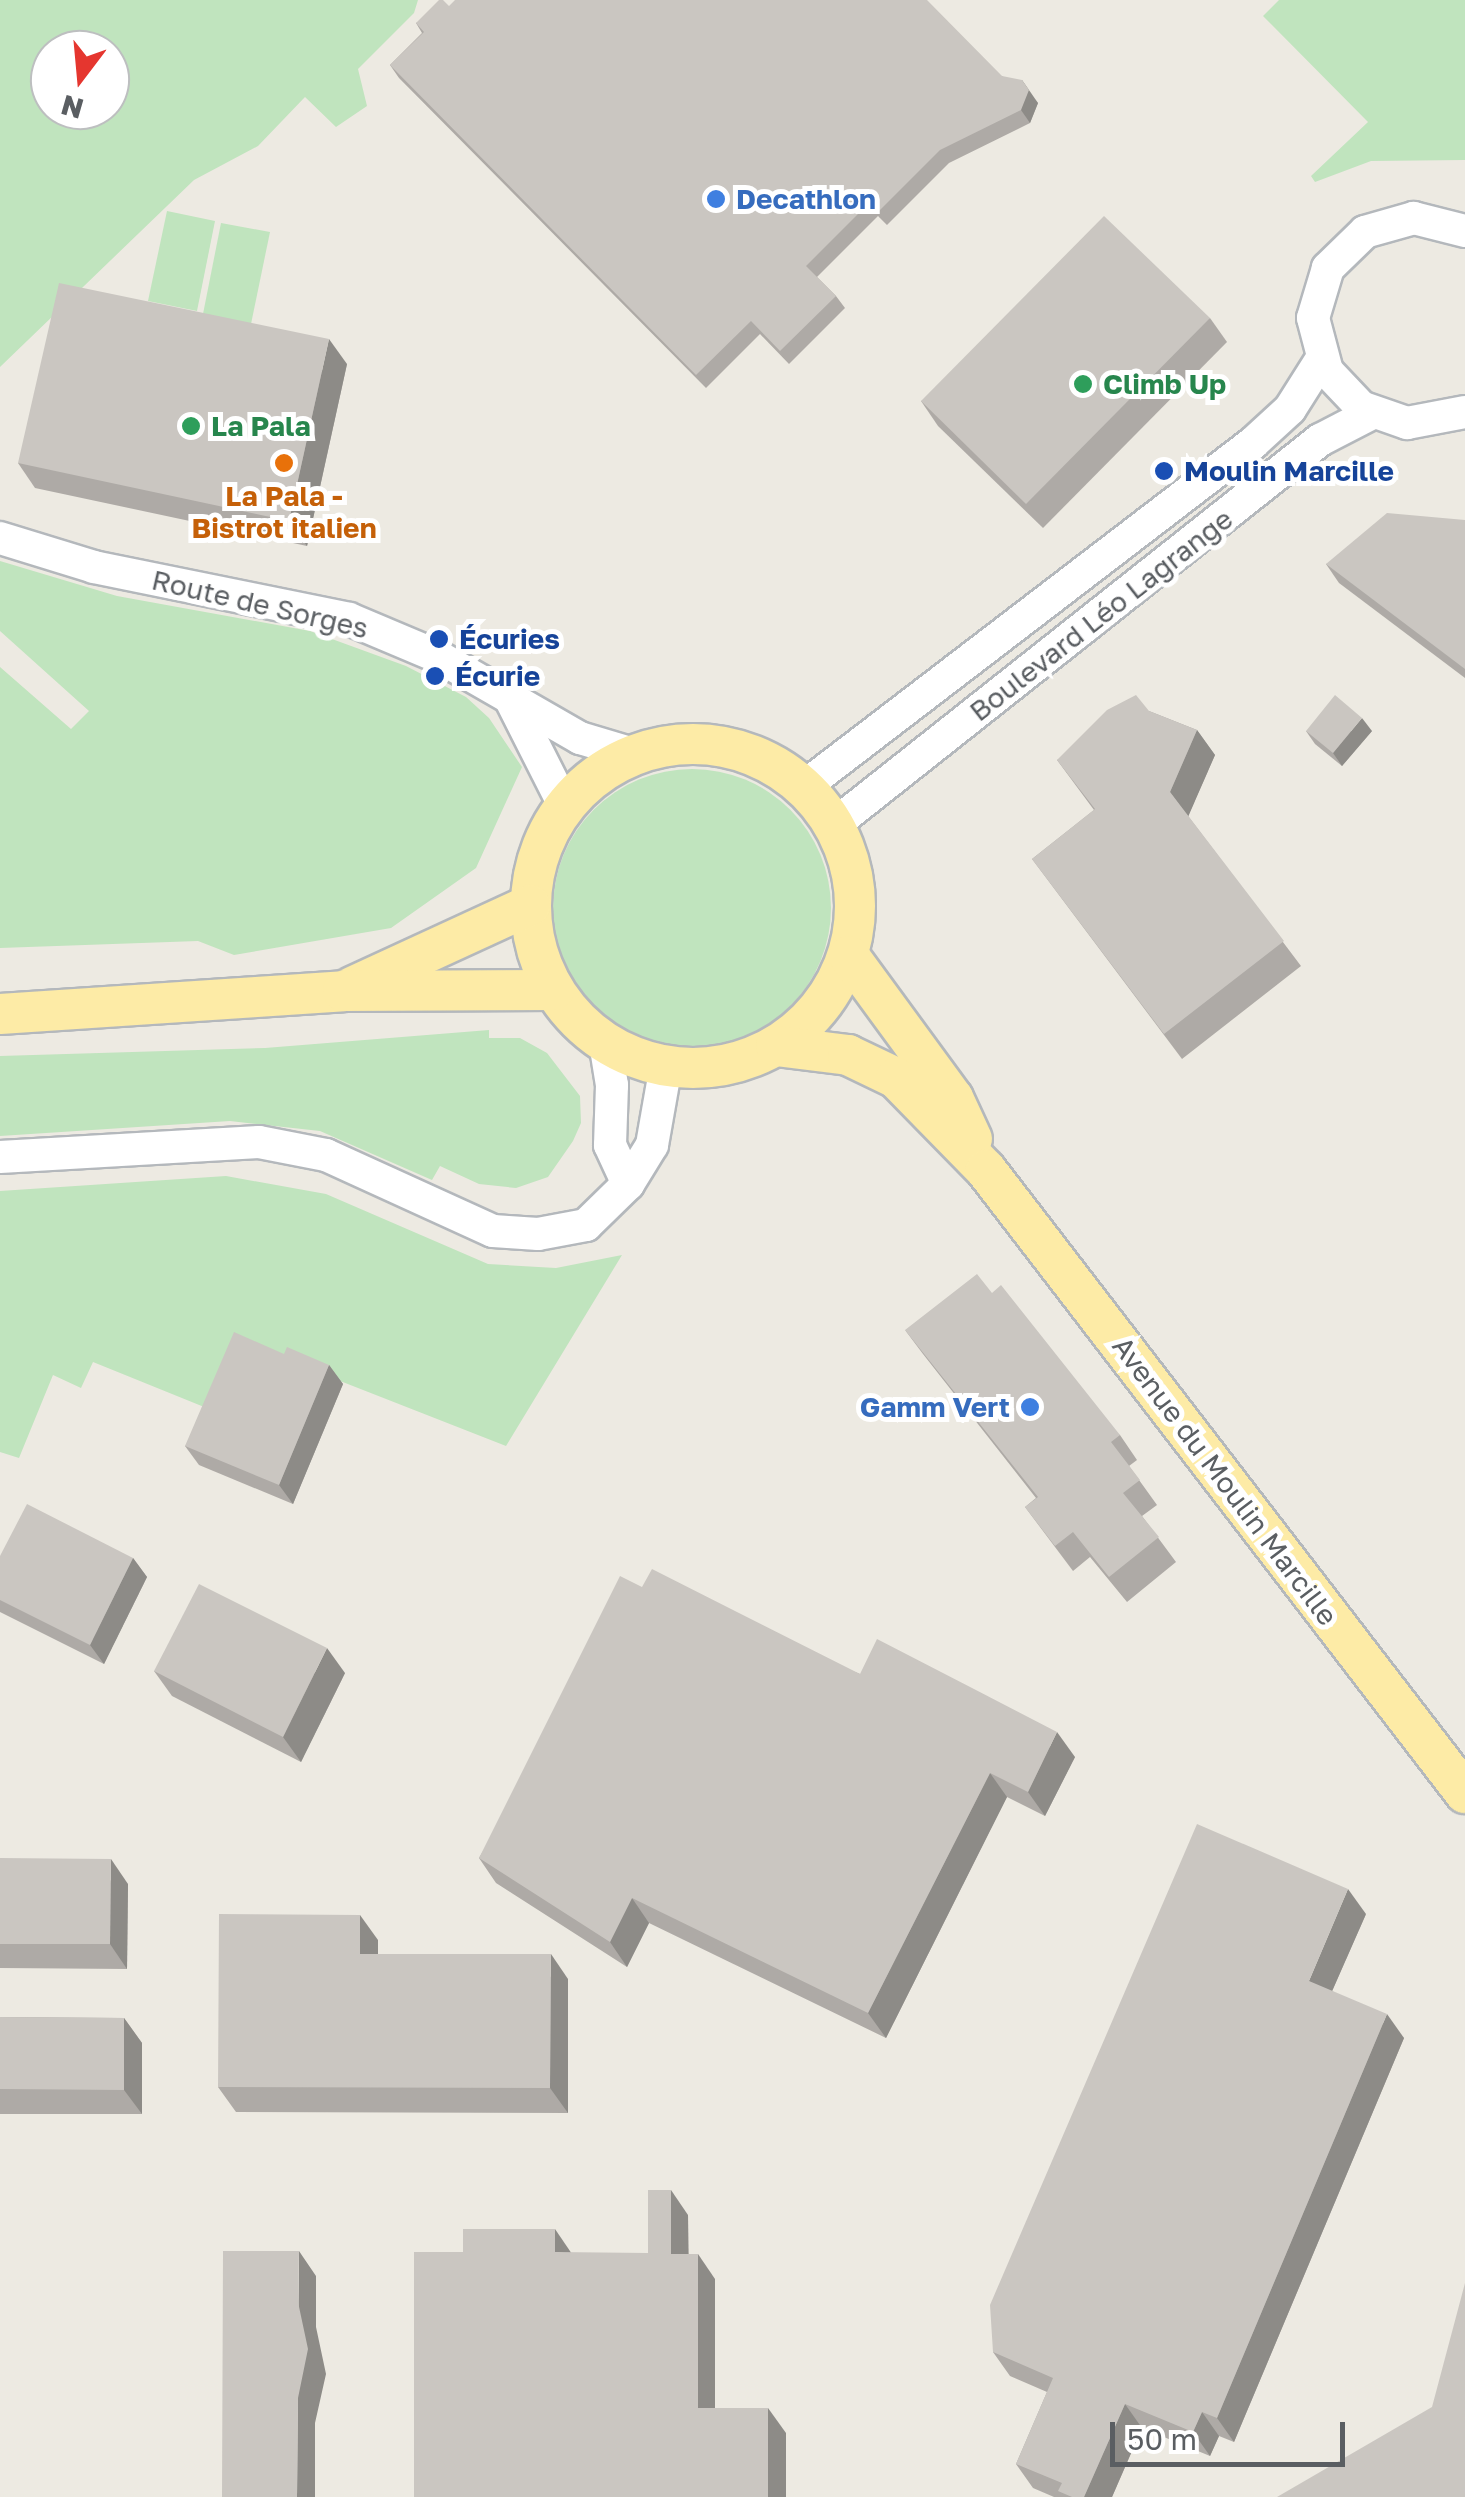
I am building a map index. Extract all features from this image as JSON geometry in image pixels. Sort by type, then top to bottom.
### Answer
[{"type":"main road","points":[[715,744],[763,758],[804,786],[835,824],[852,866],[856,911],[849,956],[820,1007],[776,1046],[723,1066],[666,1066],[605,1042],[554,990],[536,949],[530,904],[539,852],[564,805],[595,775],[633,754],[715,744]]},
{"type":"main road","points":[[344,991],[530,904]]},
{"type":"main road","name":"Avenue du Moulin Marcille","points":[[849,956],[952,1098],[986,1170]]},
{"type":"main road","points":[[0,1014],[344,991],[554,990]]},
{"type":"main road","name":"Avenue du Moulin Marcille","points":[[776,1046],[848,1055],[896,1078],[986,1170],[1465,1793]]},
{"type":"street","points":[[1462,225],[1393,220],[1348,244],[1316,297],[1314,329],[1322,360],[1342,391],[1372,413],[1420,424],[1465,412]]},
{"type":"street","name":"Boulevard Léo Lagrange","points":[[804,786],[1253,443],[1290,409],[1322,360]]},
{"type":"street","name":"Boulevard Léo Lagrange","points":[[835,824],[1320,440],[1372,413]]},
{"type":"street","name":"Route de Sorges","points":[[0,538],[94,567],[349,619],[439,657],[580,738],[633,754]]},
{"type":"street","points":[[510,698],[564,805]]},
{"type":"street","points":[[605,1042],[612,1086],[610,1145],[628,1184]]},
{"type":"street","points":[[0,1157],[259,1142],[326,1154],[494,1231],[538,1234],[586,1225],[628,1184],[652,1145],[666,1066]]},
{"type":"green space","points":[[0,0],[418,0],[414,13],[358,69],[367,106],[336,127],[305,97],[258,146],[194,180],[0,367]]},
{"type":"green space","points":[[1279,0],[1465,0],[1465,160],[1371,161],[1315,182],[1311,176],[1368,122],[1263,16]]},
{"type":"green space","points":[[167,211],[215,221],[197,311],[148,301]]},
{"type":"green space","points":[[221,223],[270,232],[251,324],[203,314]]},
{"type":"green space","points":[[0,561],[117,596],[310,631],[406,666],[466,697],[489,718],[522,767],[476,868],[391,928],[234,955],[198,941],[0,948],[0,667],[71,729],[89,711],[0,631]]},
{"type":"green space","points":[[692,769],[745,780],[790,810],[820,855],[831,908],[820,961],[790,1006],[745,1036],[692,1047],[639,1036],[594,1006],[564,961],[553,908],[564,855],[594,810],[639,780]]},
{"type":"green space","points":[[489,1030],[489,1038],[520,1038],[547,1053],[580,1096],[581,1123],[548,1177],[516,1188],[479,1184],[440,1166],[432,1180],[320,1131],[230,1121],[0,1136],[0,1056],[265,1048]]},
{"type":"green space","points":[[226,1176],[326,1194],[488,1264],[556,1268],[622,1255],[506,1446],[246,1344],[214,1411],[93,1362],[81,1388],[53,1375],[19,1458],[0,1452],[0,1191]]},
{"type":"building","name":"Decathlon","points":[[439,0],[449,6],[455,0],[927,0],[1002,76],[1022,80],[1029,90],[1021,110],[940,150],[878,212],[869,203],[806,266],[836,296],[780,351],[751,321],[696,375],[390,65],[424,32],[416,23]]},
{"type":"building","name":"Climb Up","points":[[1104,216],[1210,318],[1026,504],[921,401]]},
{"type":"building","name":"La Pala","points":[[59,283],[329,339],[289,521],[18,463]]},
{"type":"building","points":[[1387,513],[1465,520],[1465,669],[1326,564]]},
{"type":"building","points":[[1136,695],[1149,711],[1197,730],[1170,792],[1284,941],[1164,1034],[1032,859],[1095,809],[1057,760],[1107,710]]},
{"type":"building","points":[[1335,695],[1362,718],[1333,753],[1306,731]]},
{"type":"building","name":"Gamm Vert","points":[[977,1274],[992,1293],[1001,1285],[1120,1435],[1111,1442],[1140,1480],[1123,1493],[1159,1537],[1109,1577],[1073,1532],[1055,1546],[1025,1507],[1038,1497],[905,1330]]},
{"type":"building","points":[[234,1332],[284,1354],[287,1347],[329,1365],[279,1485],[185,1446]]},
{"type":"building","points":[[27,1504],[133,1558],[90,1645],[0,1600],[0,1556]]},
{"type":"building","points":[[652,1569],[860,1674],[877,1639],[1057,1732],[1028,1792],[990,1773],[868,2013],[632,1898],[610,1942],[479,1858],[620,1576],[642,1587]]},
{"type":"building","points":[[199,1584],[327,1648],[283,1737],[154,1671]]},
{"type":"building","points":[[1197,1824],[1348,1889],[1309,1981],[1387,2014],[1217,2418],[1202,2412],[1193,2432],[1125,2404],[1084,2497],[1072,2497],[1058,2491],[1062,2483],[1016,2464],[1053,2378],[993,2352],[990,2305]]},
{"type":"building","points":[[0,1858],[111,1859],[110,1944],[0,1944]]},
{"type":"building","points":[[219,1914],[360,1915],[360,1954],[551,1954],[550,2088],[218,2087]]},
{"type":"building","points":[[0,2017],[124,2018],[124,2090],[0,2089]]},
{"type":"building","points":[[648,2190],[671,2190],[671,2254],[698,2254],[698,2408],[768,2408],[768,2497],[414,2497],[414,2252],[463,2252],[463,2229],[555,2229],[555,2252],[648,2253]]},
{"type":"building","points":[[223,2251],[299,2251],[298,2302],[308,2349],[298,2398],[297,2497],[222,2497]]},
{"type":"building","points":[[1465,2283],[1465,2497],[1277,2497],[1432,2407]]},
{"type":"place","name":"Decathlon","points":[[716,199]]},
{"type":"place","name":"Climb Up","points":[[1083,384]]},
{"type":"place","name":"La Pala","points":[[191,426]]},
{"type":"place","name":"La Pala - Bistrot italien","points":[[284,463]]},
{"type":"place","name":"Moulin Marcille","points":[[1164,471]]},
{"type":"place","name":"Écuries","points":[[439,639]]},
{"type":"place","name":"Écurie","points":[[435,676]]},
{"type":"place","name":"Gamm Vert","points":[[1030,1407]]}]
